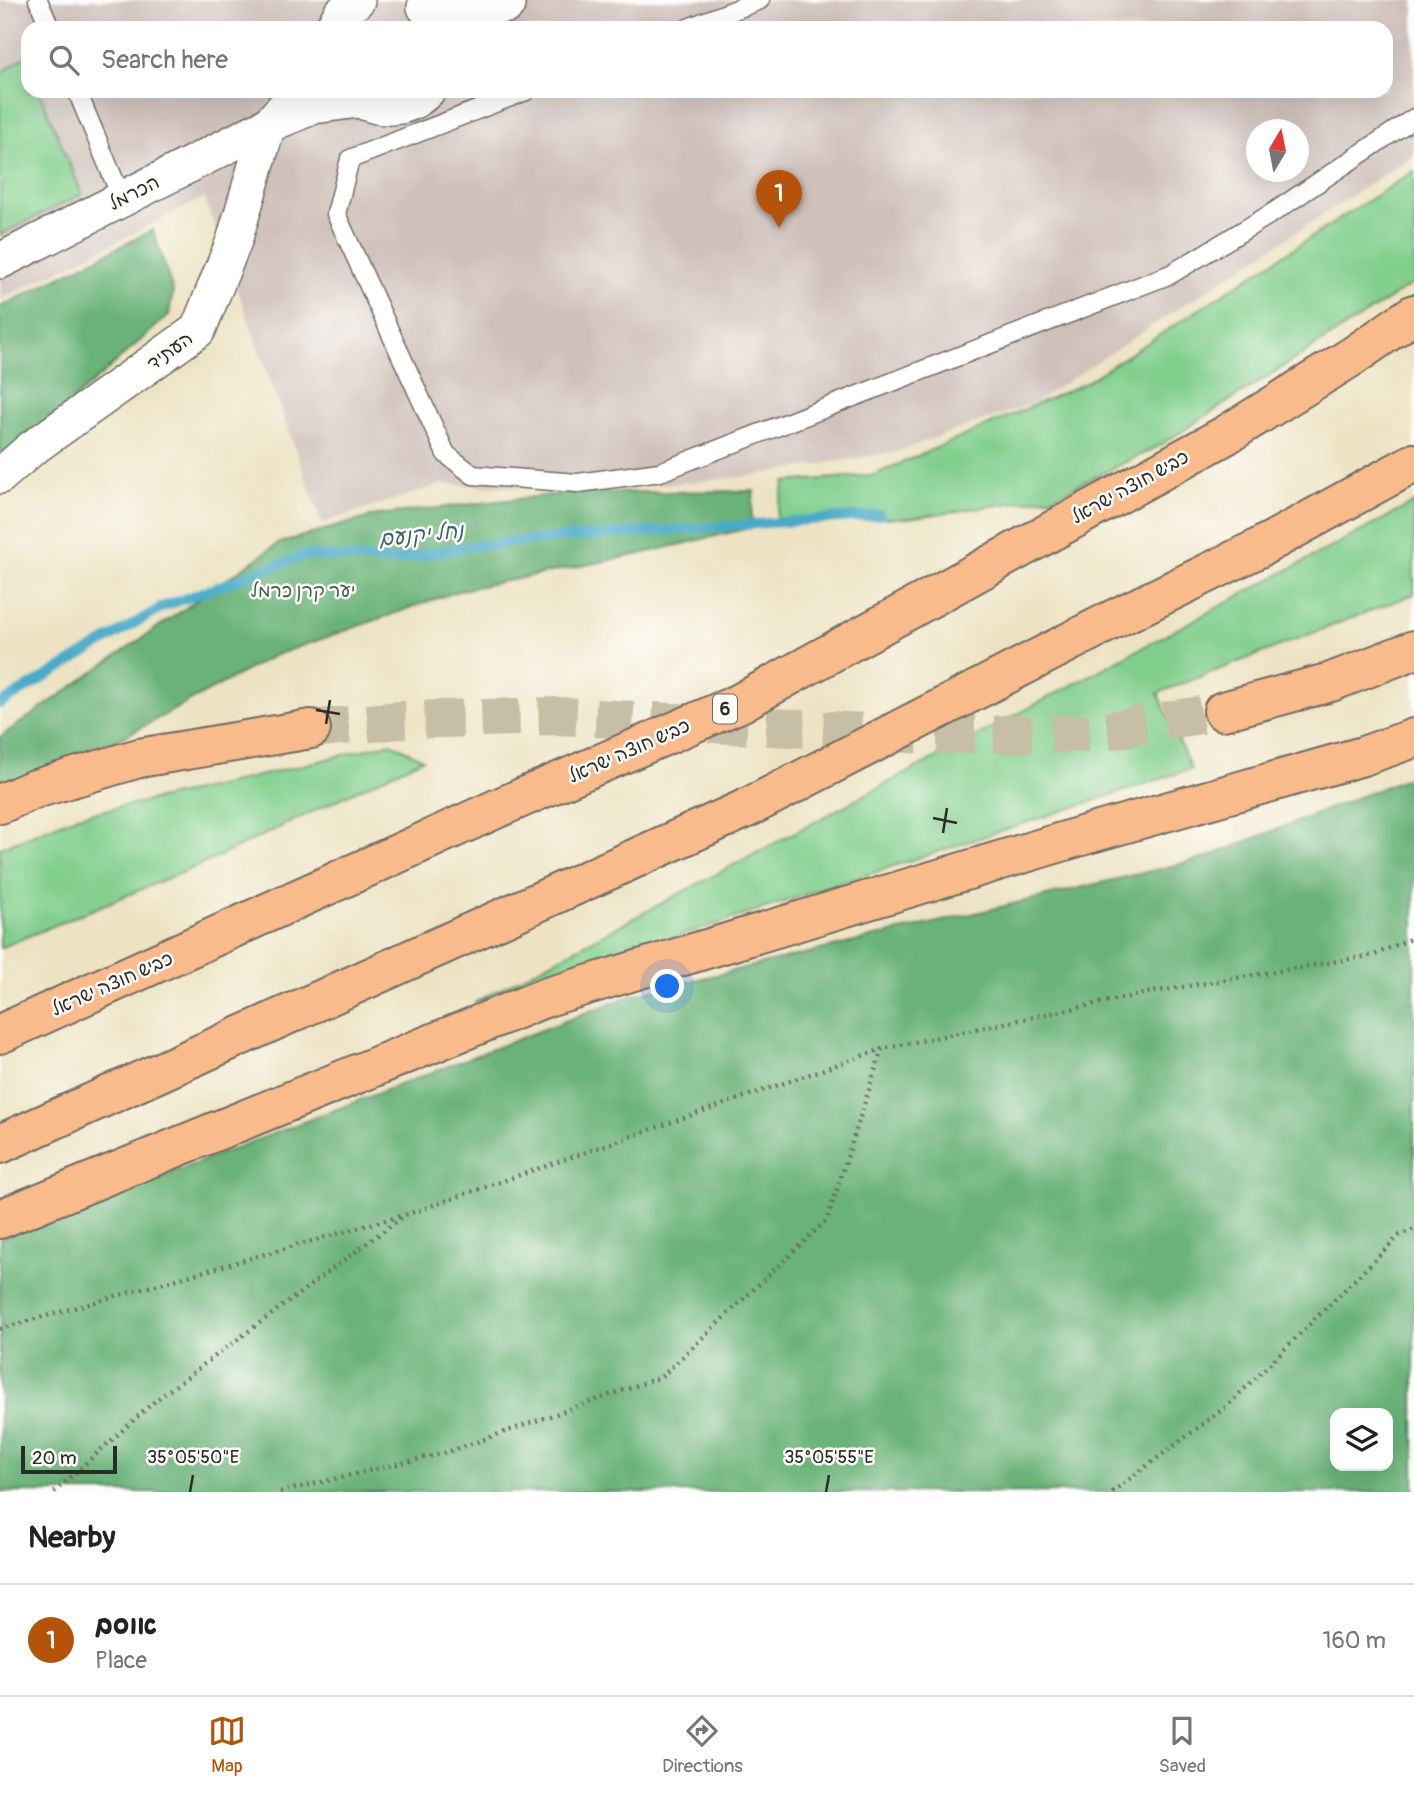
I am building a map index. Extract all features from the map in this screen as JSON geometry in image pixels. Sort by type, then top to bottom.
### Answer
[{"type":"highway","name":"כביש חוצה ישראל","points":[[0,1034],[496,809],[740,703],[1226,435],[1353,356],[1414,314]]},
{"type":"highway","points":[[0,1144],[747,808],[1110,621],[1257,549],[1414,463]]},
{"type":"highway","points":[[1223,711],[1331,682],[1414,650]]},
{"type":"highway","points":[[0,804],[32,790],[139,758],[311,729]]},
{"type":"highway","points":[[0,1219],[544,998],[1088,834],[1363,756],[1414,738]]},
{"type":"street","points":[[337,21],[341,14],[358,0]]},
{"type":"street","points":[[426,12],[511,3]]},
{"type":"street","points":[[489,21],[511,3]]},
{"type":"street","name":"הכרמל","points":[[268,125],[293,98]]},
{"type":"street","name":"הכרמל","points":[[0,261],[268,125],[314,106],[344,98]]},
{"type":"street","name":"הכרמל","points":[[357,98],[377,107],[397,107],[416,98]]},
{"type":"street","name":"העתיד","points":[[0,475],[31,449],[198,330],[234,241],[268,125]]},
{"type":"lane","points":[[38,0],[47,21]]},
{"type":"lane","points":[[706,21],[760,0]]},
{"type":"lane","points":[[79,98],[122,199]]},
{"type":"lane","points":[[508,98],[350,159],[336,214],[446,454],[474,475],[578,483],[660,472],[1171,274],[1274,212],[1414,118]]},
{"type":"path","points":[[0,1329],[405,1214],[882,1049],[1147,993],[1374,955],[1414,937]]},
{"type":"path","points":[[281,1492],[448,1452],[661,1377],[827,1220],[882,1049]]},
{"type":"path","points":[[54,1492],[156,1400],[405,1214]]},
{"type":"path","points":[[1112,1492],[1227,1406],[1400,1235],[1414,1229]]},
{"type":"shaded area","points":[[0,0],[1414,0],[1414,155],[1034,403],[895,452],[749,476],[674,484],[531,488],[442,484],[322,523],[204,198],[0,300]]},
{"type":"green space","points":[[21,59],[21,98],[42,98],[82,194],[0,235],[0,74]]},
{"type":"green space","points":[[1414,171],[1414,283],[1157,447],[1053,497],[909,518],[776,518],[785,482],[874,475],[1083,384]]},
{"type":"green space","points":[[153,230],[173,291],[169,315],[0,465],[0,307]]},
{"type":"green space","name":"יער קרן כרמל","points":[[754,491],[750,528],[640,554],[461,590],[273,656],[116,741],[0,812],[0,737],[279,543],[377,515],[569,493]]},
{"type":"green space","points":[[1414,503],[1414,594],[1158,693],[1191,769],[474,1003]]},
{"type":"green space","points":[[391,743],[423,759],[207,862],[0,948],[0,848],[78,816],[218,786]]},
{"type":"green space","points":[[1414,775],[1414,1492],[0,1492],[0,1239],[632,995],[1205,858]]},
{"type":"waterway","name":"נחל יקנעם","points":[[0,704],[162,607],[305,555],[393,561],[463,547],[546,539],[880,515]]},
{"type":"tunnel","points":[[311,729],[400,720],[558,716],[926,735],[1094,733],[1223,711]]},
{"type":"place","name":"אוסם","points":[[779,228]]}]
